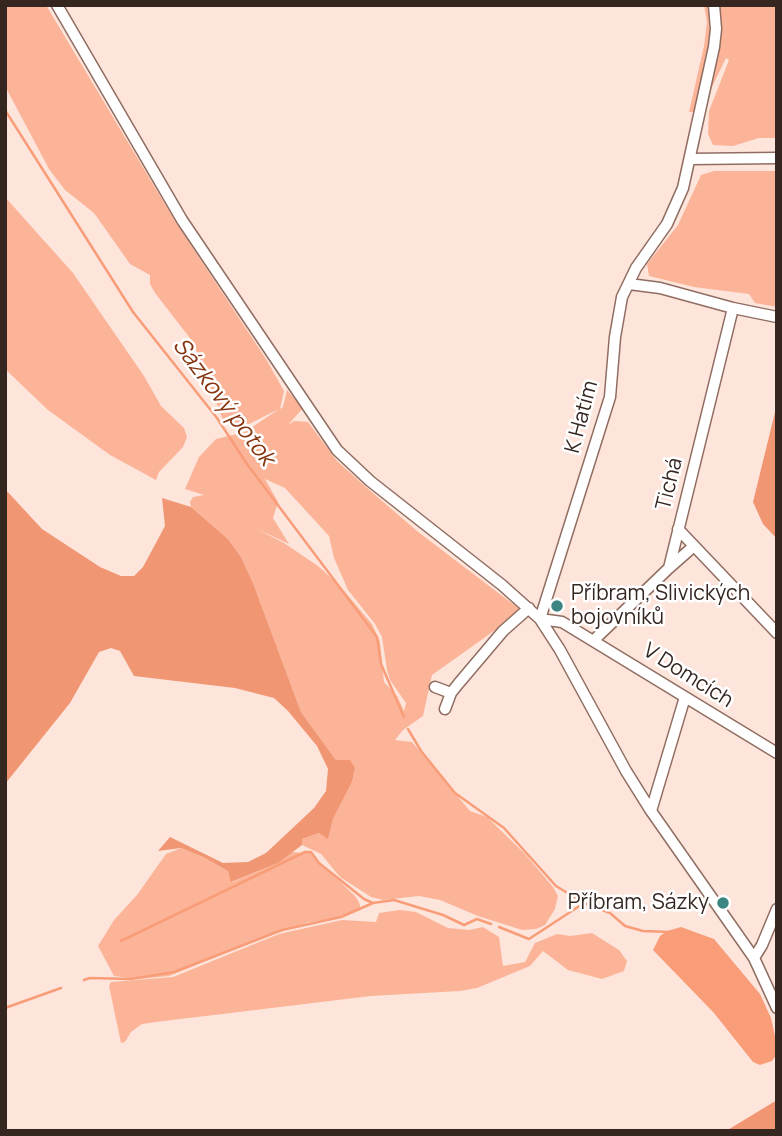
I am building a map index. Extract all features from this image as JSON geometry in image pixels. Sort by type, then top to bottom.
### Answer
[{"type":"street","points":[[57,5],[183,220],[337,450],[370,481],[502,585],[540,619],[651,811],[754,958],[777,1008]]},
{"type":"street","name":"K Hatím","points":[[540,619],[610,397],[616,325],[622,297],[636,268],[676,207],[691,159],[714,47],[714,5]]},
{"type":"street","points":[[691,159],[777,158]]},
{"type":"street","points":[[629,284],[660,288],[733,309],[777,317]]},
{"type":"street","name":"Tichá","points":[[669,568],[733,309]]},
{"type":"street","points":[[678,529],[777,633]]},
{"type":"street","points":[[594,640],[694,546]]},
{"type":"street","points":[[445,709],[451,694],[503,631],[529,608]]},
{"type":"street","name":"V Domcích","points":[[540,619],[562,622],[777,752]]},
{"type":"street","points":[[435,687],[451,694]]},
{"type":"street","points":[[651,811],[685,697]]},
{"type":"street","points":[[754,958],[777,909]]},
{"type":"shaded area","points":[[5,5],[46,5],[175,221],[266,359],[284,391],[280,409],[283,407],[287,390],[303,408],[288,425],[294,421],[308,422],[337,461],[367,488],[417,531],[522,611],[432,675],[423,716],[403,730],[395,740],[412,742],[470,811],[487,817],[525,854],[553,887],[558,896],[555,909],[545,925],[522,930],[440,900],[419,896],[383,900],[371,897],[340,877],[321,854],[302,845],[302,839],[319,833],[328,838],[333,819],[352,782],[355,768],[336,760],[301,712],[241,557],[228,539],[191,507],[193,497],[204,495],[185,489],[199,457],[216,439],[245,432],[279,409],[236,429],[223,420],[193,342],[155,293],[150,284],[150,275],[130,264],[94,213],[65,190],[49,169],[5,86]],"holes":[[[265,479],[285,488],[329,536],[334,558],[348,590],[382,637],[387,670],[390,680],[406,703],[404,711],[397,696],[384,682],[380,642],[372,624],[340,586],[318,566],[284,543],[255,528],[289,544],[273,518],[278,502]]]},
{"type":"shaded area","points":[[704,5],[777,5],[777,138],[759,138],[733,146],[713,145],[708,134],[709,111],[729,60],[726,58],[700,112],[689,112],[704,46],[707,22]]},
{"type":"shaded area","points":[[714,171],[777,171],[777,307],[755,303],[749,294],[694,287],[649,276],[647,264],[678,225],[701,175]]},
{"type":"shaded area","points":[[5,197],[73,273],[144,376],[161,406],[184,428],[187,437],[183,447],[159,472],[156,480],[110,455],[48,410],[5,369]]},
{"type":"shaded area","points":[[777,404],[777,539],[763,524],[753,502]]},
{"type":"shaded area","points":[[5,489],[42,529],[100,567],[121,576],[134,576],[143,567],[165,526],[162,498],[191,507],[228,539],[241,557],[253,583],[301,712],[336,760],[350,760],[355,768],[352,782],[333,819],[328,839],[319,833],[302,839],[302,845],[278,863],[231,882],[228,871],[203,857],[181,848],[158,851],[170,837],[223,863],[248,862],[266,853],[314,808],[326,791],[328,769],[317,746],[274,698],[235,688],[134,676],[120,651],[111,648],[99,652],[70,703],[5,784]]},
{"type":"shaded area","points":[[181,848],[228,871],[232,882],[278,863],[290,852],[310,853],[355,896],[361,910],[341,917],[306,923],[265,937],[169,976],[137,979],[114,976],[98,946],[114,920],[137,895],[166,854]]},
{"type":"shaded area","points":[[400,910],[416,912],[448,928],[469,930],[483,927],[499,937],[503,966],[525,962],[535,943],[557,934],[570,936],[592,933],[619,950],[627,961],[624,971],[602,979],[568,970],[543,951],[530,966],[477,988],[371,996],[142,1024],[121,1043],[109,986],[111,982],[173,977],[279,934],[342,920],[376,922],[379,913]]},
{"type":"shaded area","points":[[681,927],[714,939],[760,994],[771,1018],[777,1045],[777,1054],[772,1061],[760,1065],[753,1062],[714,1013],[653,950],[660,936]]},
{"type":"shaded area","points":[[777,1100],[777,1131],[726,1131]]},
{"type":"waterway","name":"Sázkový potok","points":[[5,110],[133,312],[217,418],[247,464],[377,637],[381,664],[404,717]]},
{"type":"waterway","name":"Sázkový potok","points":[[408,729],[421,751],[455,793],[504,828],[556,886],[584,903],[610,913],[625,926],[643,931],[669,932]]},
{"type":"waterway","points":[[121,941],[305,852],[311,852],[319,863],[364,899],[373,903]]},
{"type":"waterway","points":[[84,980],[131,979],[174,972],[282,930],[341,917],[373,903],[394,900],[443,915],[464,925],[477,919],[491,924]]},
{"type":"waterway","points":[[499,927],[529,939],[584,903]]},
{"type":"waterway","points":[[5,1008],[61,988]]},
{"type":"place","name":"Příbram, Slivických bojovníků","points":[[557,606]]},
{"type":"place","name":"Příbram, Sázky","points":[[723,903]]}]
